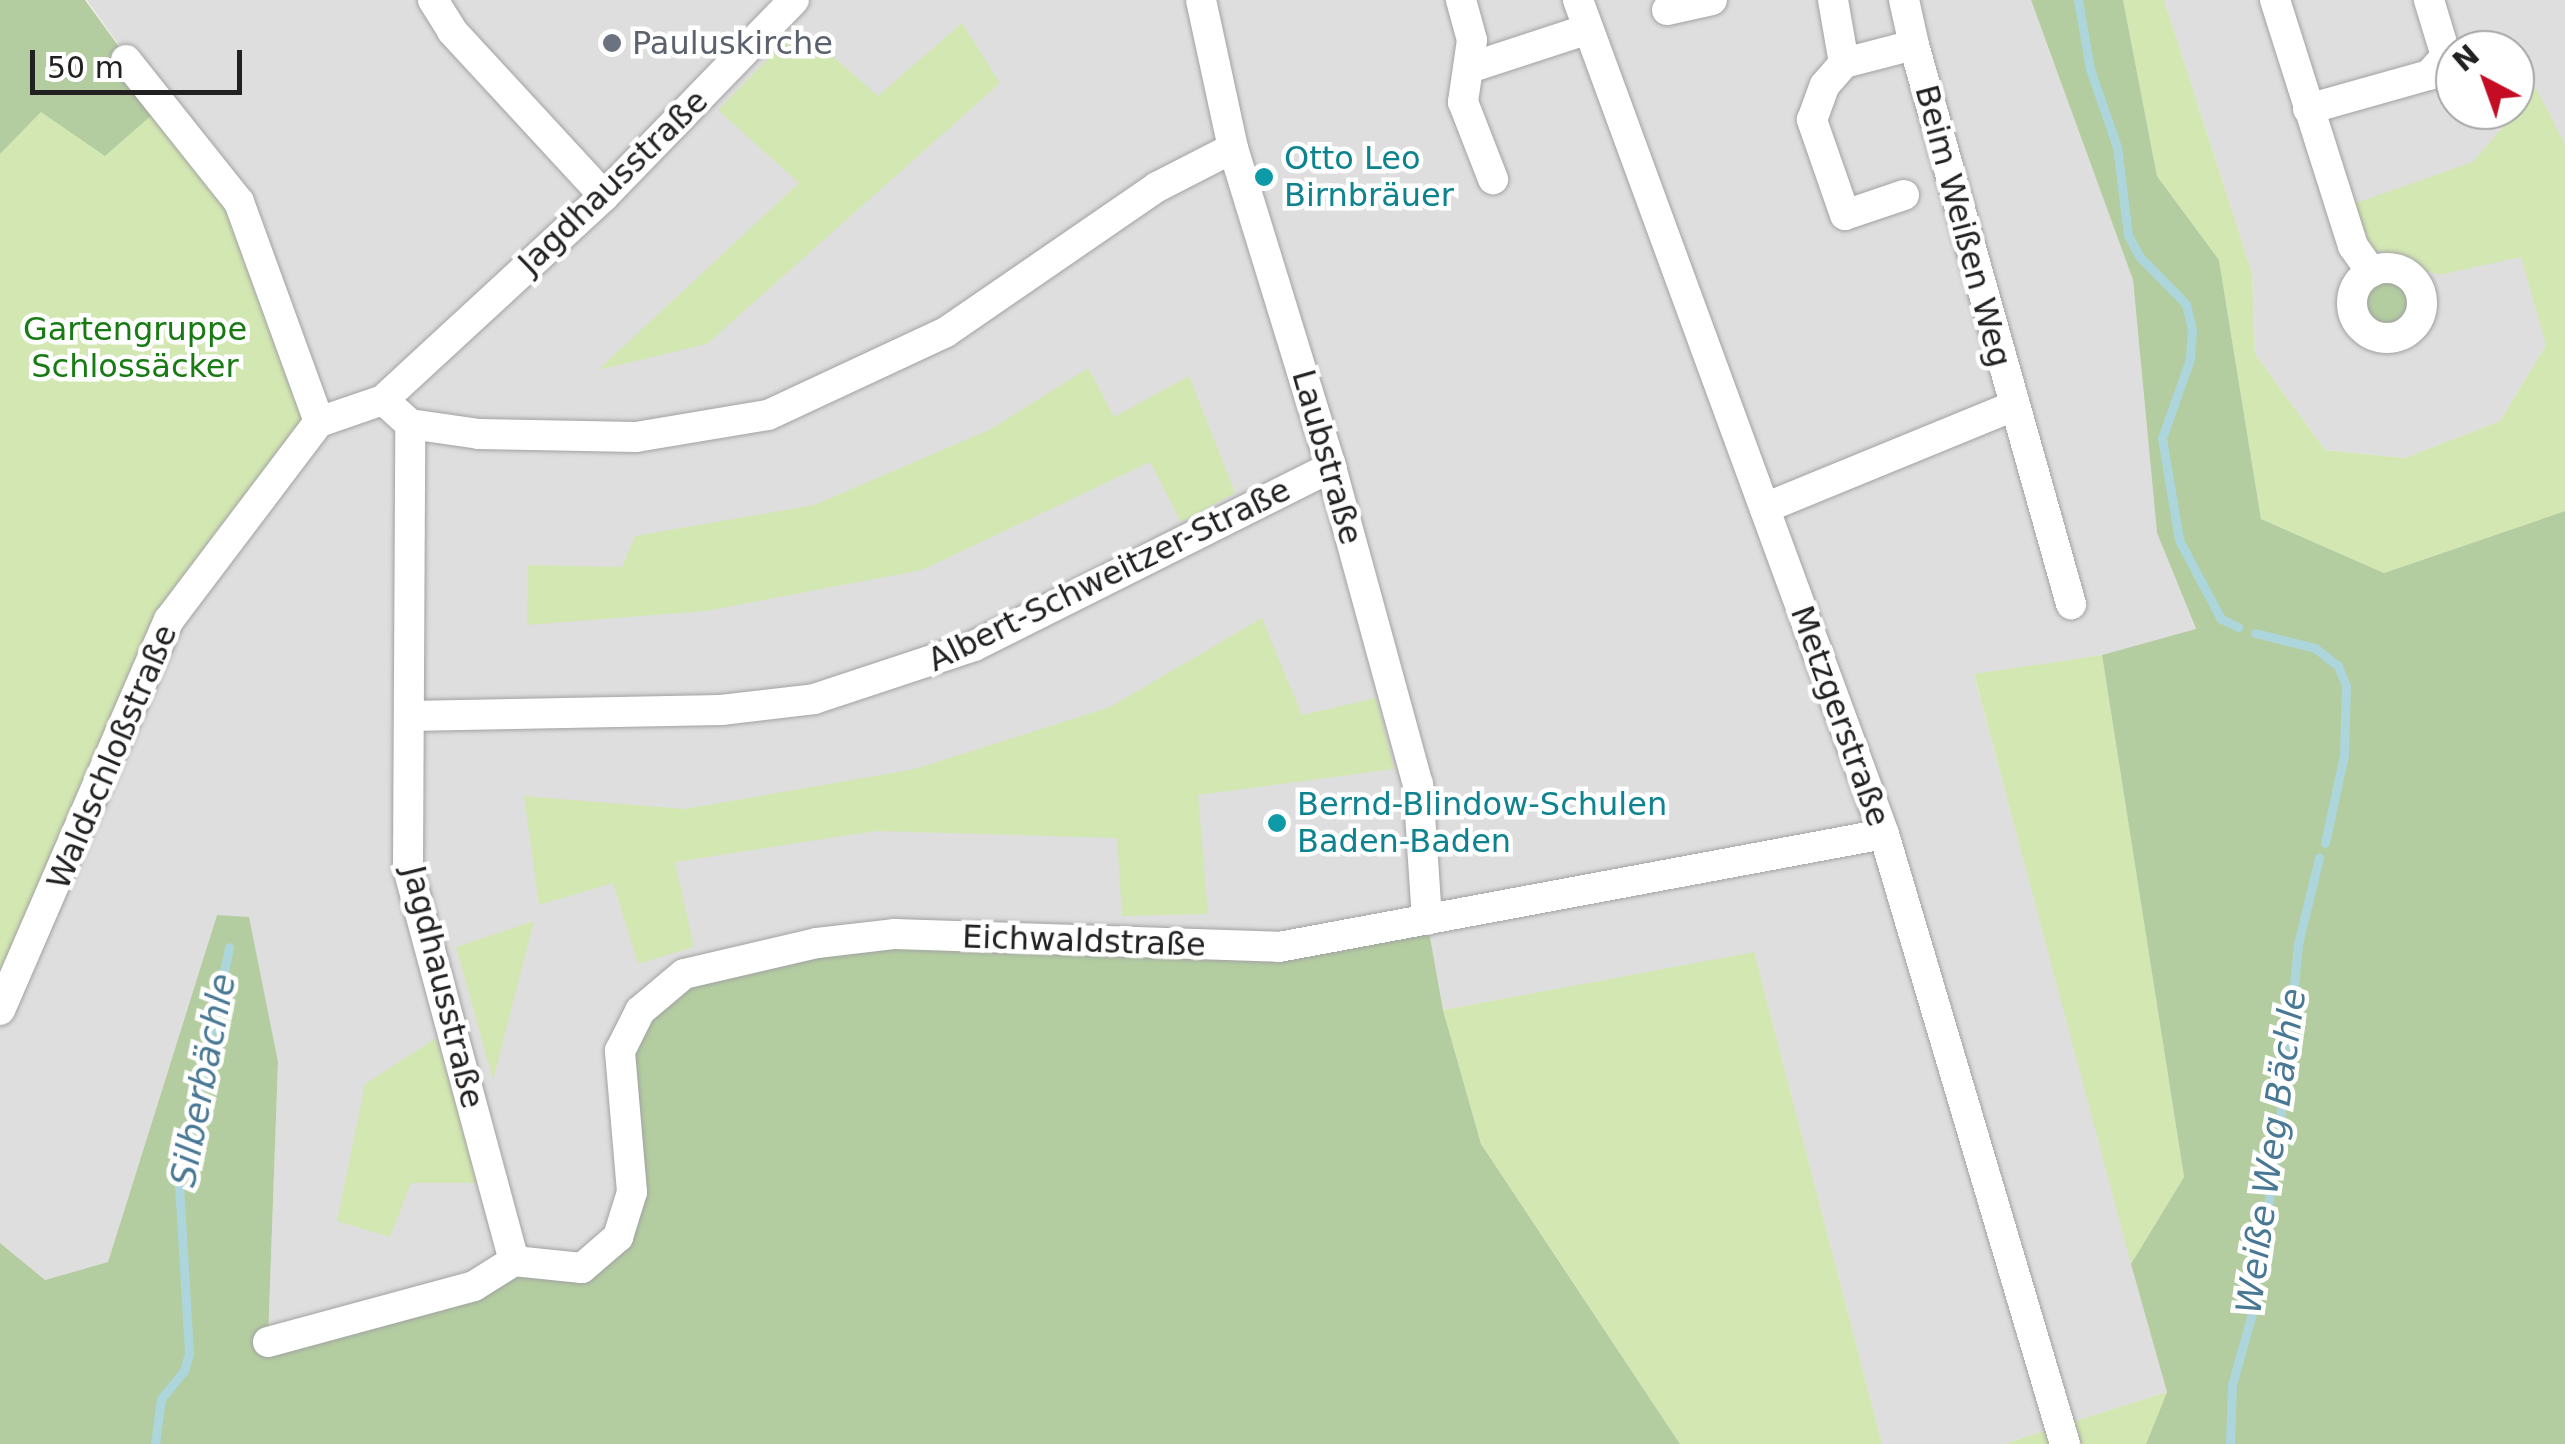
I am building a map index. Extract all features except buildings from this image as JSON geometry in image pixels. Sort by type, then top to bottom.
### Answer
[{"type":"street","points":[[433,0],[452,31],[604,196]]},
{"type":"street","name":"Jagdhausstraße","points":[[319,422],[383,400],[604,196],[794,0]]},
{"type":"street","name":"Laubstraße","points":[[1201,0],[1233,148],[1332,468],[1418,784],[1426,920]]},
{"type":"street","points":[[1461,0],[1472,67],[1463,102],[1493,179]]},
{"type":"street","name":"Metzgerstraße","points":[[1578,0],[1585,30],[1766,508],[1884,834],[2065,1444]]},
{"type":"street","points":[[1666,10],[1712,0]]},
{"type":"street","points":[[1833,0],[1844,63]]},
{"type":"street","name":"Beim Weißen Weg","points":[[1904,0],[2011,408],[2071,604]]},
{"type":"street","points":[[2276,0],[2354,246],[2370,272]]},
{"type":"street","points":[[2308,109],[2429,75],[2446,56],[2430,0]]},
{"type":"street","points":[[1472,67],[1585,30]]},
{"type":"street","name":"Beim Weißen Weg","points":[[1904,195],[1845,215],[1812,120],[1824,84],[1844,63],[1914,45]]},
{"type":"street","points":[[126,60],[239,202],[319,422]]},
{"type":"street","points":[[383,400],[410,424],[479,434],[636,437],[768,415],[946,332],[1157,186],[1233,148]]},
{"type":"street","name":"Beim Weißen Weg","points":[[1766,508],[1877,457],[2011,408]]},
{"type":"street","name":"Waldschloßstraße","points":[[0,1010],[169,620],[319,422]]},
{"type":"street","name":"Jagdhausstraße","points":[[410,424],[408,867],[514,1260]]},
{"type":"street","name":"Albert-Schweitzer-Straße","points":[[408,716],[721,710],[814,699],[974,646],[1332,468]]},
{"type":"street","name":"Eichwaldstraße","points":[[514,1260],[582,1268],[618,1238],[632,1192],[620,1050],[640,1010],[684,974],[830,941],[895,934],[1279,947],[1884,834]]},
{"type":"street","points":[[268,1342],[474,1286],[514,1260]]},
{"type":"shaded area","points":[[87,0],[2031,0],[2133,280],[2157,533],[2196,630],[2102,655],[1974,675],[2167,1392],[2003,1444],[1882,1444],[1754,953],[1443,1010],[1427,920],[632,1192],[582,1268],[268,1342],[278,1062],[217,915],[108,1262],[45,1280],[0,1243],[0,1010],[124,721],[276,478],[162,106]]},
{"type":"shaded area","points":[[2164,0],[2565,0],[2565,340],[2546,345],[2500,421],[2405,458],[2325,450],[2255,354],[2252,273]]},
{"type":"green space","points":[[0,0],[85,0],[162,106],[105,156],[41,112],[0,154]]},
{"type":"green space","points":[[2031,0],[2123,0],[2157,176],[2219,260],[2261,519],[2384,573],[2565,511],[2565,1444],[2146,1444],[2167,1392],[2131,1264],[2184,1177],[2102,655],[2196,629],[2157,533],[2133,280]]},
{"type":"green space","points":[[2123,0],[2164,0],[2252,273],[2255,354],[2325,450],[2405,458],[2500,421],[2546,345],[2521,257],[2439,275],[2368,247],[2353,204],[2473,162],[2500,130],[2535,130],[2536,88],[2565,145],[2565,511],[2384,573],[2261,519],[2219,260],[2157,176]]},
{"type":"green space","points":[[962,23],[1000,83],[707,344],[598,370],[799,183],[718,110],[799,27],[878,96]]},
{"type":"green space","name":"Gartengruppe Schlossäcker","points":[[162,106],[229,201],[303,422],[211,538],[146,635],[0,1010],[0,154],[41,112]]},
{"type":"green space","points":[[2387,268],[2412,278],[2422,303],[2412,328],[2387,338],[2362,328],[2352,303],[2362,278]]},
{"type":"green space","points":[[1088,368],[1114,417],[1189,376],[1235,493],[1181,522],[1150,462],[922,570],[706,611],[527,625],[528,565],[622,567],[635,536],[814,505],[991,429]]},
{"type":"green space","points":[[1262,618],[1302,715],[1376,698],[1394,769],[1198,795],[1208,914],[1122,916],[1117,838],[876,831],[675,862],[694,947],[638,964],[613,883],[539,905],[524,796],[685,809],[915,769],[1110,707]]},
{"type":"green space","points":[[2102,655],[2184,1177],[2131,1264],[1974,674]]},
{"type":"green space","points":[[217,915],[249,917],[278,1062],[268,1341],[514,1261],[582,1268],[618,1238],[620,1051],[684,974],[817,943],[1279,947],[1427,920],[1443,1010],[1481,1144],[1680,1444],[0,1444],[0,1243],[45,1280],[108,1262]]},
{"type":"green space","points":[[534,921],[493,1080],[456,947]]},
{"type":"green space","points":[[1754,952],[1882,1444],[1680,1444],[1481,1144],[1443,1010]]},
{"type":"green space","points":[[436,1038],[480,1183],[411,1183],[390,1237],[337,1221],[365,1084]]},
{"type":"green space","points":[[2167,1392],[2146,1444],[2003,1444]]},
{"type":"waterway","name":"Weiße Weg Bächle","points":[[2078,0],[2090,69],[2117,147],[2128,235],[2139,256],[2186,304],[2192,330],[2190,359],[2162,438],[2179,540],[2221,619],[2238,627]]},
{"type":"waterway","name":"Weiße Weg Bächle","points":[[2255,633],[2315,648],[2338,666],[2346,686],[2344,755],[2325,843]]},
{"type":"waterway","name":"Weiße Weg Bächle","points":[[2230,1444],[2232,1385],[2251,1317],[2278,1139],[2298,944],[2319,858]]},
{"type":"waterway","name":"Silberbächle","points":[[155,1444],[161,1399],[184,1371],[189,1353],[179,1183],[229,947]]},
{"type":"place","name":"Pauluskirche","points":[[612,43]]},
{"type":"place","name":"Otto Leo Birnbräuer","points":[[1264,177]]},
{"type":"place","name":"Bernd-Blindow-Schulen Baden-Baden","points":[[1277,823]]}]
